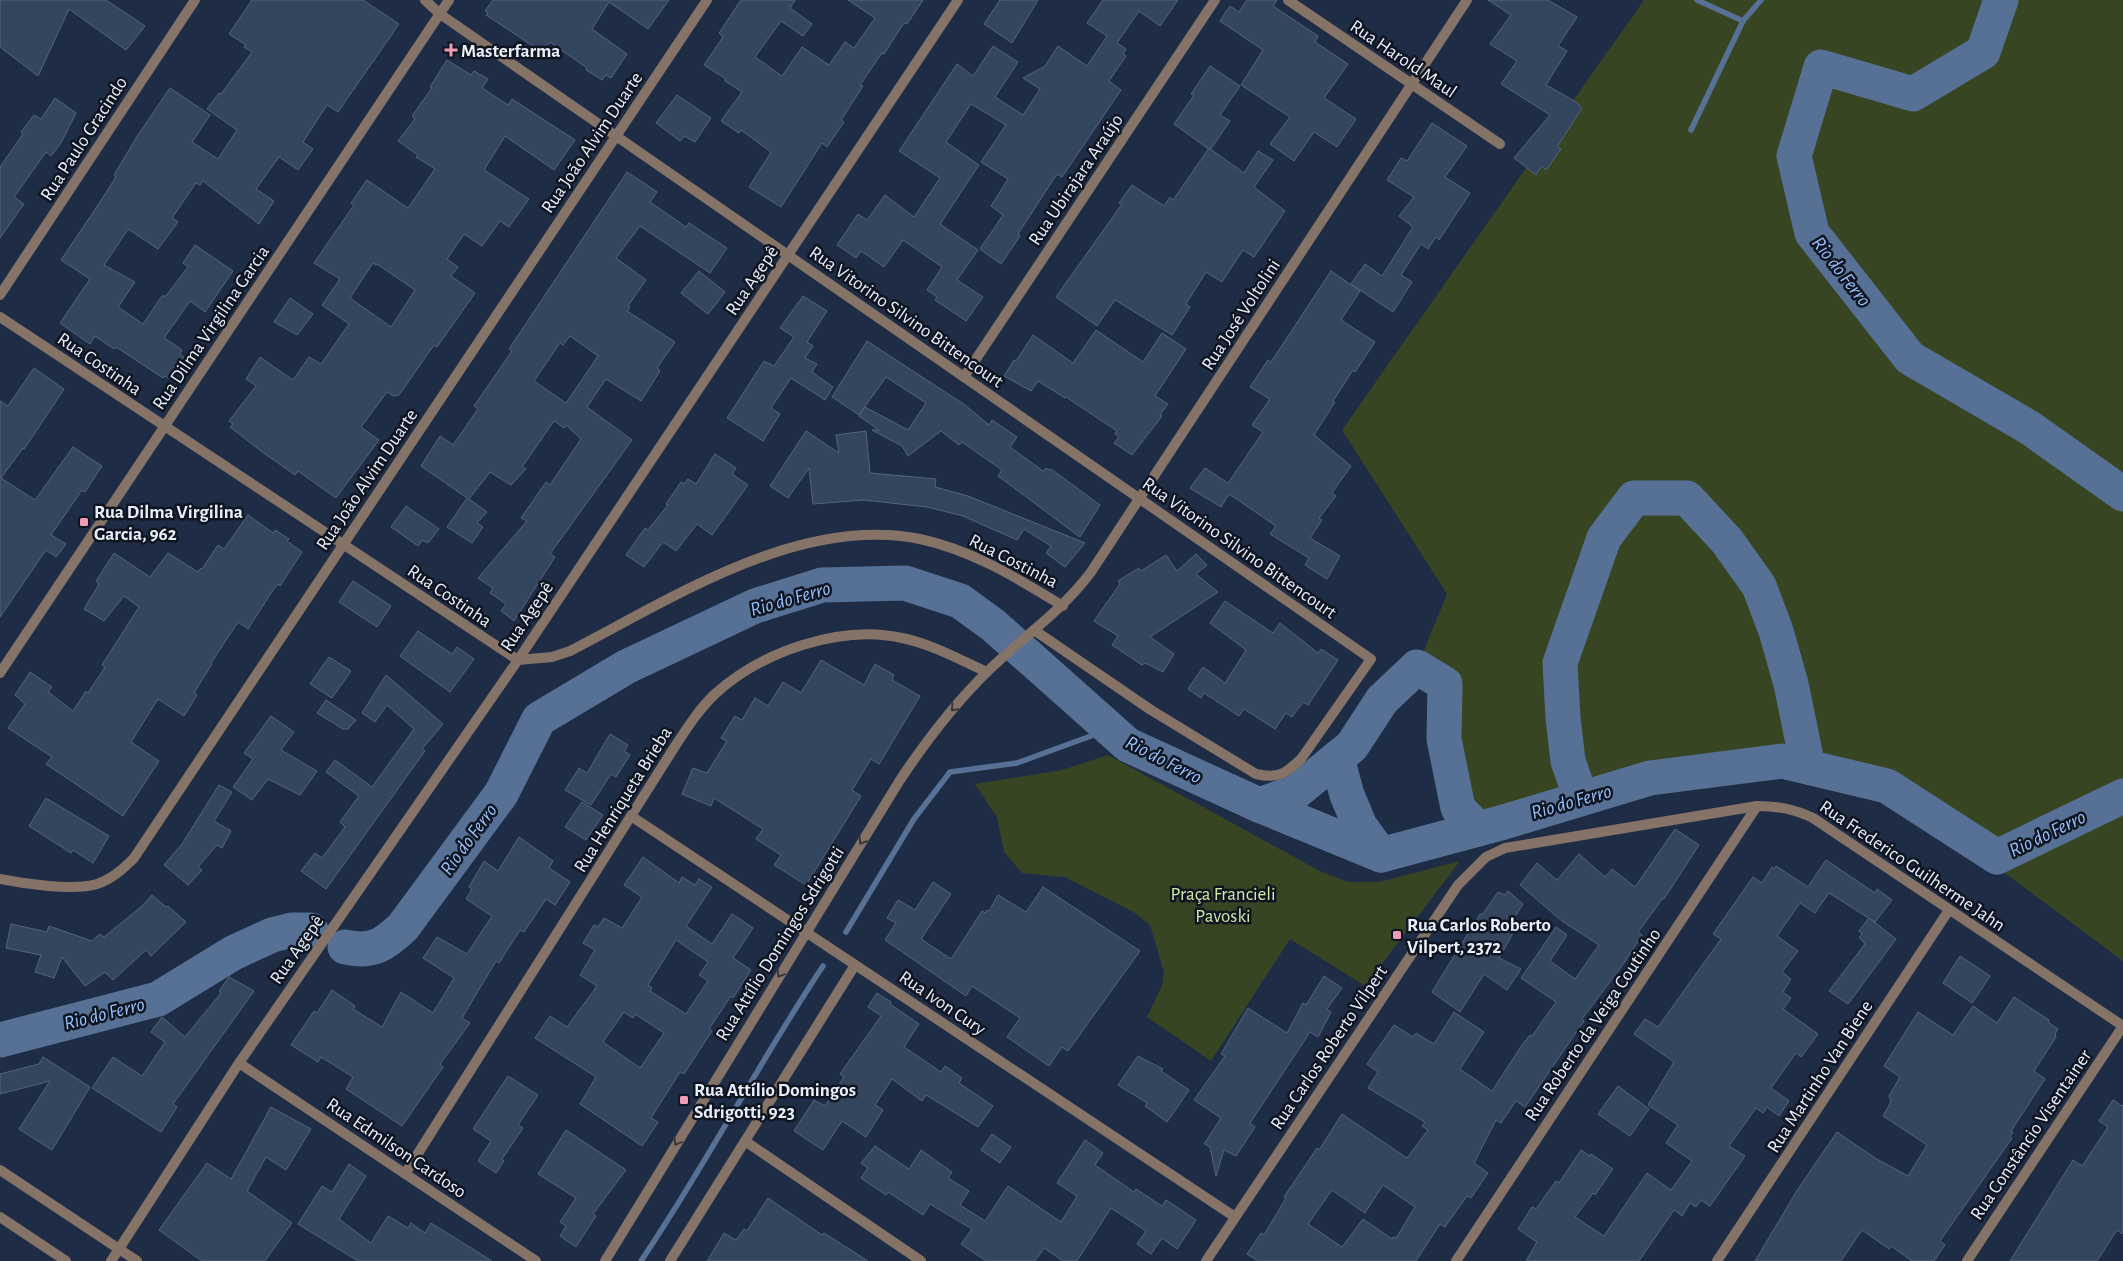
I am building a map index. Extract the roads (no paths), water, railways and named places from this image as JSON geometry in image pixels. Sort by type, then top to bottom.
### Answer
[{"type":"street","name":"Rua Paulo Gracindo","points":[[0,295],[195,0]]},
{"type":"street","name":"Rua Vitorino Silvino Bittencourt","points":[[425,0],[440,14],[1371,659],[1301,759],[1287,772],[1272,778],[1256,774],[1151,710],[1031,633]]},
{"type":"street","name":"Rua Dilma Virgilina Garcia","points":[[0,673],[449,0]]},
{"type":"street","name":"Rua João Alvim Duarte","points":[[0,880],[82,888],[98,884],[119,873],[134,858],[707,0]]},
{"type":"street","name":"Rua Agepê","points":[[111,1261],[239,1062],[518,660],[958,0]]},
{"type":"street","name":"Rua Ubirajara Araújo","points":[[964,377],[1215,0]]},
{"type":"street","name":"Rua Harold Maul","points":[[1288,0],[1500,144]]},
{"type":"street","name":"Rua José Voltolini","points":[[1003,657],[1062,606],[1086,578],[1140,499],[1467,0]]},
{"type":"street","name":"Rua Costinha","points":[[0,317],[518,660],[552,657],[570,651],[738,565],[793,547],[858,536],[885,535],[919,539],[951,548],[988,562],[1062,606]]},
{"type":"street","name":"Rua Henriqueta Brieba","points":[[405,1174],[693,719],[714,695],[736,676],[764,660],[802,646],[834,638],[870,635],[902,638],[935,649],[987,672]]},
{"type":"street","name":"Rua Attílio Domingos Sdrigotti","points":[[605,1261],[806,932],[924,744],[948,714],[1003,657]]},
{"type":"street","name":"Rua Frederico Guilherme Jahn","points":[[1486,857],[1505,848],[1522,844],[1757,806],[1781,806],[1812,818],[2123,1026]]},
{"type":"street","name":"Rua Roberto da Veiga Coutinho","points":[[1456,1261],[1757,806]]},
{"type":"street","name":"Rua Ivon Cury","points":[[631,816],[1235,1218]]},
{"type":"street","name":"Rua Carlos Roberto Vilpert","points":[[1206,1261],[1458,885],[1486,857]]},
{"type":"street","name":"Rua Martinho Van Biene","points":[[1717,1261],[1949,910]]},
{"type":"street","points":[[670,1261],[855,965]]},
{"type":"street","name":"Rua Constâncio Visentainer","points":[[1967,1261],[2123,1026]]},
{"type":"street","name":"Rua Edmilson Cardoso","points":[[239,1062],[536,1261]]},
{"type":"street","points":[[745,1141],[921,1261]]},
{"type":"street","points":[[0,1170],[137,1261]]},
{"type":"street","points":[[0,1217],[66,1261]]},
{"type":"waterway","points":[[1697,0],[1743,21]]},
{"type":"waterway","points":[[1691,130],[1743,21],[1761,0]]},
{"type":"waterway","name":"Rio do Ferro","points":[[2001,0],[1983,52],[1913,94],[1821,67],[1794,156],[1812,233],[1910,358],[2030,428],[2123,494]]},
{"type":"waterway","points":[[1581,798],[1568,761],[1560,663],[1604,538],[1634,498],[1687,498],[1727,541],[1759,586],[1776,631],[1791,684],[1808,767]]},
{"type":"waterway","name":"Rio do Ferro","points":[[345,947],[363,949],[377,946],[390,939],[403,927],[501,794],[539,719],[626,667],[755,606],[822,585],[905,583],[960,601],[993,625],[1128,745],[1259,805],[1381,855],[1504,822],[1650,778],[1782,761],[1887,786],[1997,857],[2123,796]]},
{"type":"waterway","points":[[1259,805],[1296,792],[1352,746],[1382,700],[1417,667],[1445,684],[1444,739],[1458,808],[1478,829]]},
{"type":"waterway","points":[[846,932],[914,819],[950,772],[1017,763],[1110,729]]},
{"type":"waterway","points":[[1337,758],[1347,795],[1360,826],[1381,855]]},
{"type":"waterway","name":"Rio do Ferro","points":[[0,1040],[158,999],[233,953],[272,935],[292,930],[311,930]]},
{"type":"waterway","points":[[641,1261],[688,1188],[799,1002],[823,966]]},
{"type":"place","name":"Masterfarma","points":[[451,50]]},
{"type":"place","name":"Rua Dilma Virgilina Garcia, 962","points":[[84,522]]},
{"type":"place","name":"Rua Carlos Roberto Vilpert, 2372","points":[[1397,935]]},
{"type":"place","name":"Rua Attílio Domingos Sdrigotti, 923","points":[[684,1100]]},
{"type":"park label","name":"Praça Francieli Pavoski","points":[[1223,904]]}]
